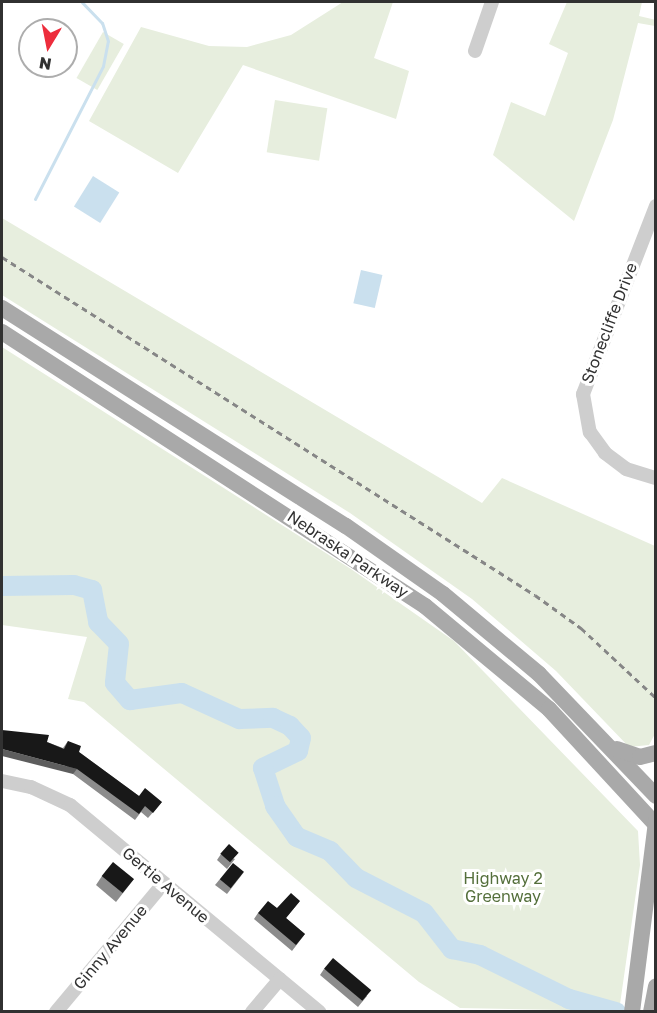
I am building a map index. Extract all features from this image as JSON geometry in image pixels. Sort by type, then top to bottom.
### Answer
[{"type":"main road","name":"Nebraska Parkway","points":[[2,308],[433,587],[539,675],[606,741],[656,796]]},
{"type":"main road","name":"Nebraska Parkway","points":[[2,332],[425,606],[549,710],[655,824]]},
{"type":"main road","points":[[606,741],[635,756],[656,753]]},
{"type":"main road","points":[[632,1011],[655,824]]},
{"type":"main road","points":[[651,1011],[656,986]]},
{"type":"street","points":[[475,51],[492,2]]},
{"type":"street","name":"Stonecliffe Drive","points":[[656,206],[583,394],[590,432],[605,453],[626,469],[656,478]]},
{"type":"street","name":"Gertie Avenue","points":[[2,781],[64,801],[319,1011]]},
{"type":"street","name":"Ginny Avenue","points":[[56,1011],[164,883]]},
{"type":"street","points":[[252,1011],[280,979]]},
{"type":"green space","points":[[343,2],[393,2],[374,58],[409,71],[396,119],[243,65],[178,173],[89,121],[141,27],[209,46],[247,47],[291,35]]},
{"type":"green space","points":[[567,2],[642,2],[639,16],[656,20],[655,26],[638,23],[613,120],[574,221],[493,155],[511,102],[545,116],[568,53],[549,44]]},
{"type":"green space","points":[[103,32],[124,44],[97,90],[77,78]]},
{"type":"green space","points":[[275,100],[327,108],[319,161],[267,152]]},
{"type":"green space","points":[[2,218],[482,503],[502,478],[655,546],[656,732],[649,745],[629,747],[556,671],[472,599],[350,513],[2,295]]},
{"type":"green space","name":"Highway 2 Greenway","points":[[2,347],[351,569],[454,641],[638,831],[640,865],[619,1011],[460,1008],[419,982],[84,702],[68,699],[87,637],[2,625]]},
{"type":"water","points":[[93,176],[119,192],[100,223],[74,207]]},
{"type":"water","points":[[361,270],[382,275],[375,308],[353,303]]},
{"type":"building","points":[[2,730],[49,735],[47,742],[64,749],[68,741],[81,746],[79,752],[139,796],[145,788],[162,802],[153,813],[145,806],[139,814],[77,769],[2,749]]},
{"type":"building","points":[[229,844],[239,853],[230,862],[220,854]]},
{"type":"building","points":[[113,862],[134,879],[123,893],[102,876]]},
{"type":"building","points":[[233,863],[244,872],[231,888],[220,879]]},
{"type":"building","points":[[291,893],[300,901],[286,918],[305,934],[296,945],[258,913],[268,901],[277,908]]},
{"type":"building","points":[[333,958],[371,990],[362,1001],[324,969]]},
{"type":"waterway","points":[[35,199],[103,66],[108,41],[102,23],[82,2]]},
{"type":"waterway","points":[[2,586],[74,585],[92,590],[98,622],[119,644],[115,683],[130,700],[182,693],[239,719],[273,718],[290,726],[301,738],[298,751],[263,768],[275,806],[297,837],[330,851],[356,878],[424,913],[452,949],[480,955],[569,999],[616,1012]]},
{"type":"railway","points":[[2,257],[535,595],[581,628],[656,698]]}]
